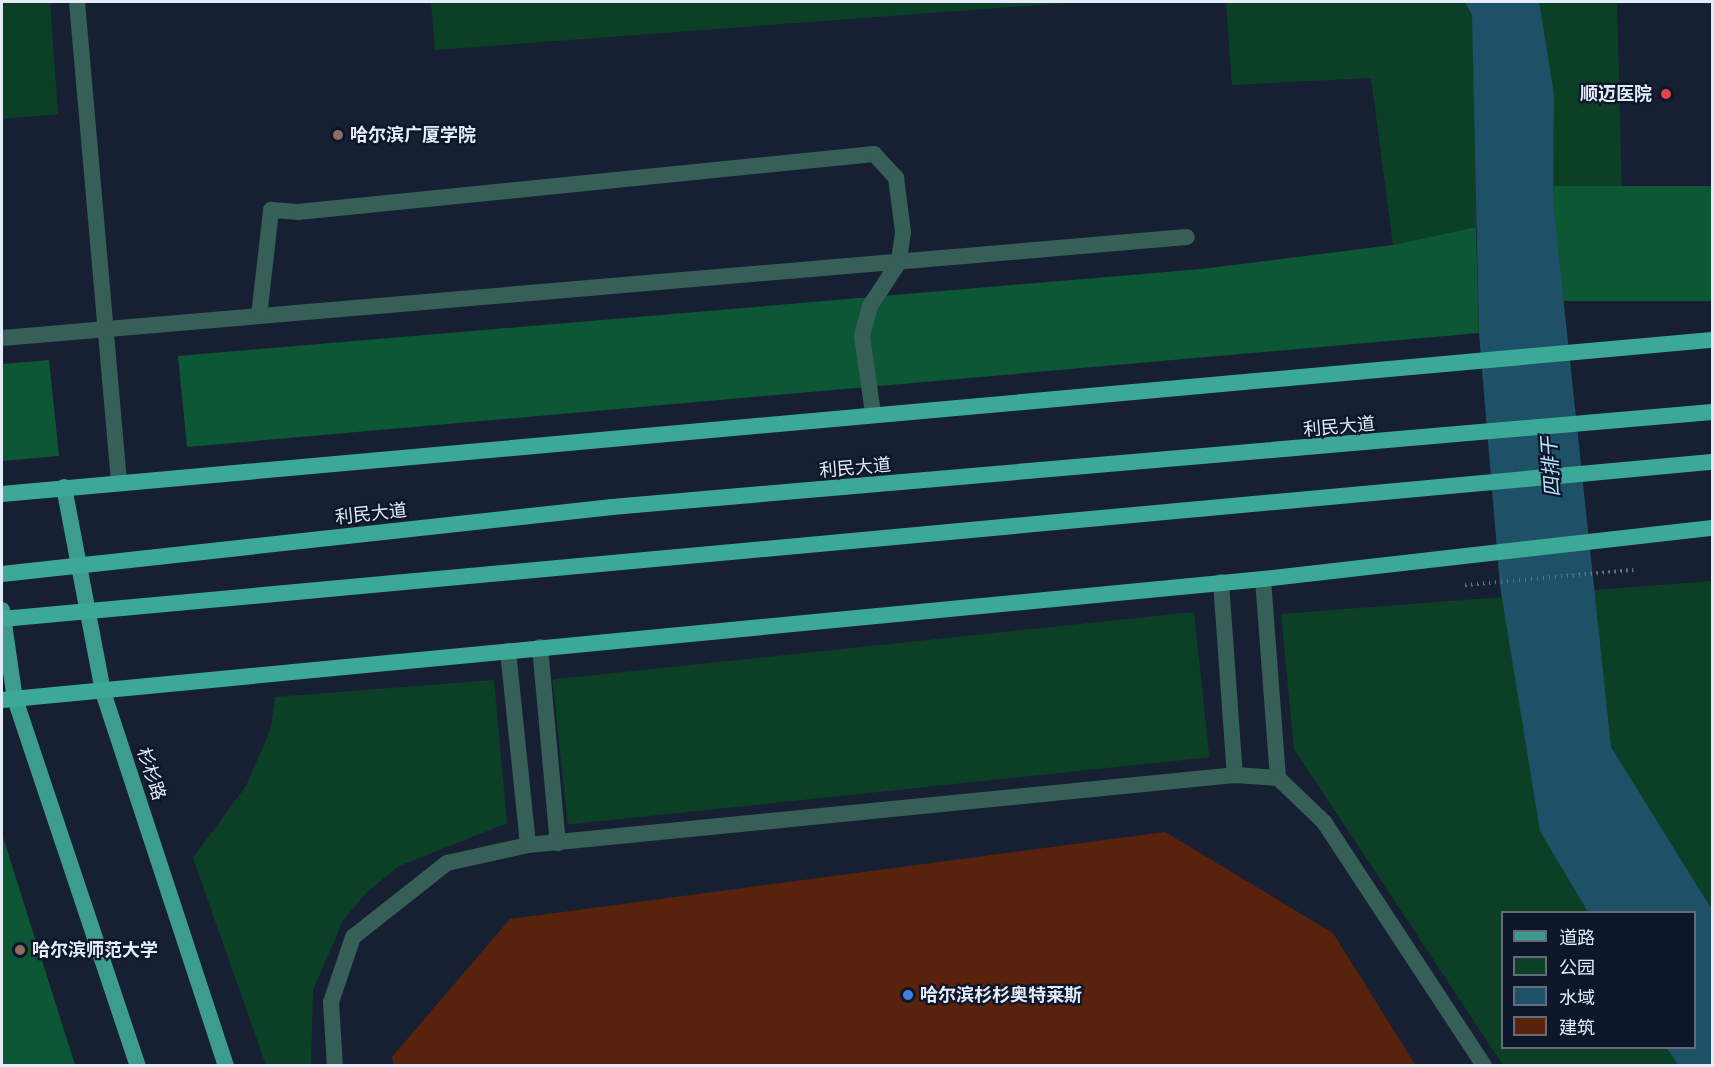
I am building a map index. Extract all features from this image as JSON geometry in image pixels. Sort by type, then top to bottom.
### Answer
[{"type":"highway","points":[[2,494],[873,413],[1713,340]]},
{"type":"highway","name":"利民大道","points":[[2,574],[612,507],[1473,436],[1713,412]]},
{"type":"highway","points":[[2,616],[89,611],[1713,462]]},
{"type":"highway","points":[[8,699],[103,692],[1263,579],[1483,550],[1713,528]]},
{"type":"main road","name":"杉杉路","points":[[64,487],[81,565],[103,692],[226,1065]]},
{"type":"main road","points":[[2,616],[8,699],[138,1065]]},
{"type":"street","points":[[77,2],[119,482]]},
{"type":"street","points":[[259,316],[271,210],[298,212],[873,154],[896,178],[903,232],[899,262],[870,306],[862,336],[873,413]]},
{"type":"street","points":[[2,338],[1187,237]]},
{"type":"street","points":[[1263,579],[1278,778]]},
{"type":"street","points":[[1221,582],[1235,775]]},
{"type":"street","points":[[540,648],[558,843]]},
{"type":"street","points":[[508,651],[528,845]]},
{"type":"street","points":[[335,1065],[331,1002],[353,937],[447,863],[528,845],[1235,775],[1278,778],[1324,822],[1484,1065]]},
{"type":"path","points":[[1465,585],[1633,570]]},
{"type":"green space","points":[[2,2],[50,2],[58,114],[2,119]]},
{"type":"green space","points":[[431,2],[1078,2],[435,50]]},
{"type":"green space","points":[[1226,2],[1617,2],[1622,196],[1393,245],[1371,78],[1232,85]]},
{"type":"green space","points":[[1552,186],[1712,186],[1712,301],[1552,301]]},
{"type":"green space","points":[[1476,227],[1479,333],[187,447],[178,356],[1201,269],[1393,245]]},
{"type":"green space","points":[[49,360],[59,456],[2,461],[2,364]]},
{"type":"green space","points":[[1712,581],[1712,1065],[1503,1065],[1294,749],[1281,614]]},
{"type":"green space","points":[[1194,612],[1209,757],[568,825],[553,679]]},
{"type":"green space","points":[[494,680],[507,823],[399,866],[367,892],[343,920],[313,990],[311,1065],[266,1065],[193,858],[246,786],[271,728],[275,697]]},
{"type":"green space","name":"哈尔滨师范大学","points":[[2,834],[75,1065],[2,1065]]},
{"type":"water","name":"四排干","points":[[1465,2],[1539,2],[1554,94],[1553,201],[1611,747],[1712,910],[1712,1065],[1678,1065],[1668,1049],[1696,1049],[1696,911],[1587,911],[1540,831],[1500,586],[1479,333],[1472,15]]},
{"type":"building","name":"哈尔滨杉杉奥特莱斯","points":[[1165,832],[1333,933],[1416,1066],[394,1066],[392,1057],[510,919]]},
{"type":"place","name":"顺迈医院","points":[[1666,94]]},
{"type":"place","name":"哈尔滨广厦学院","points":[[338,135]]},
{"type":"place","name":"哈尔滨师范大学","points":[[20,950]]},
{"type":"place","name":"哈尔滨杉杉奥特莱斯","points":[[908,995]]}]
